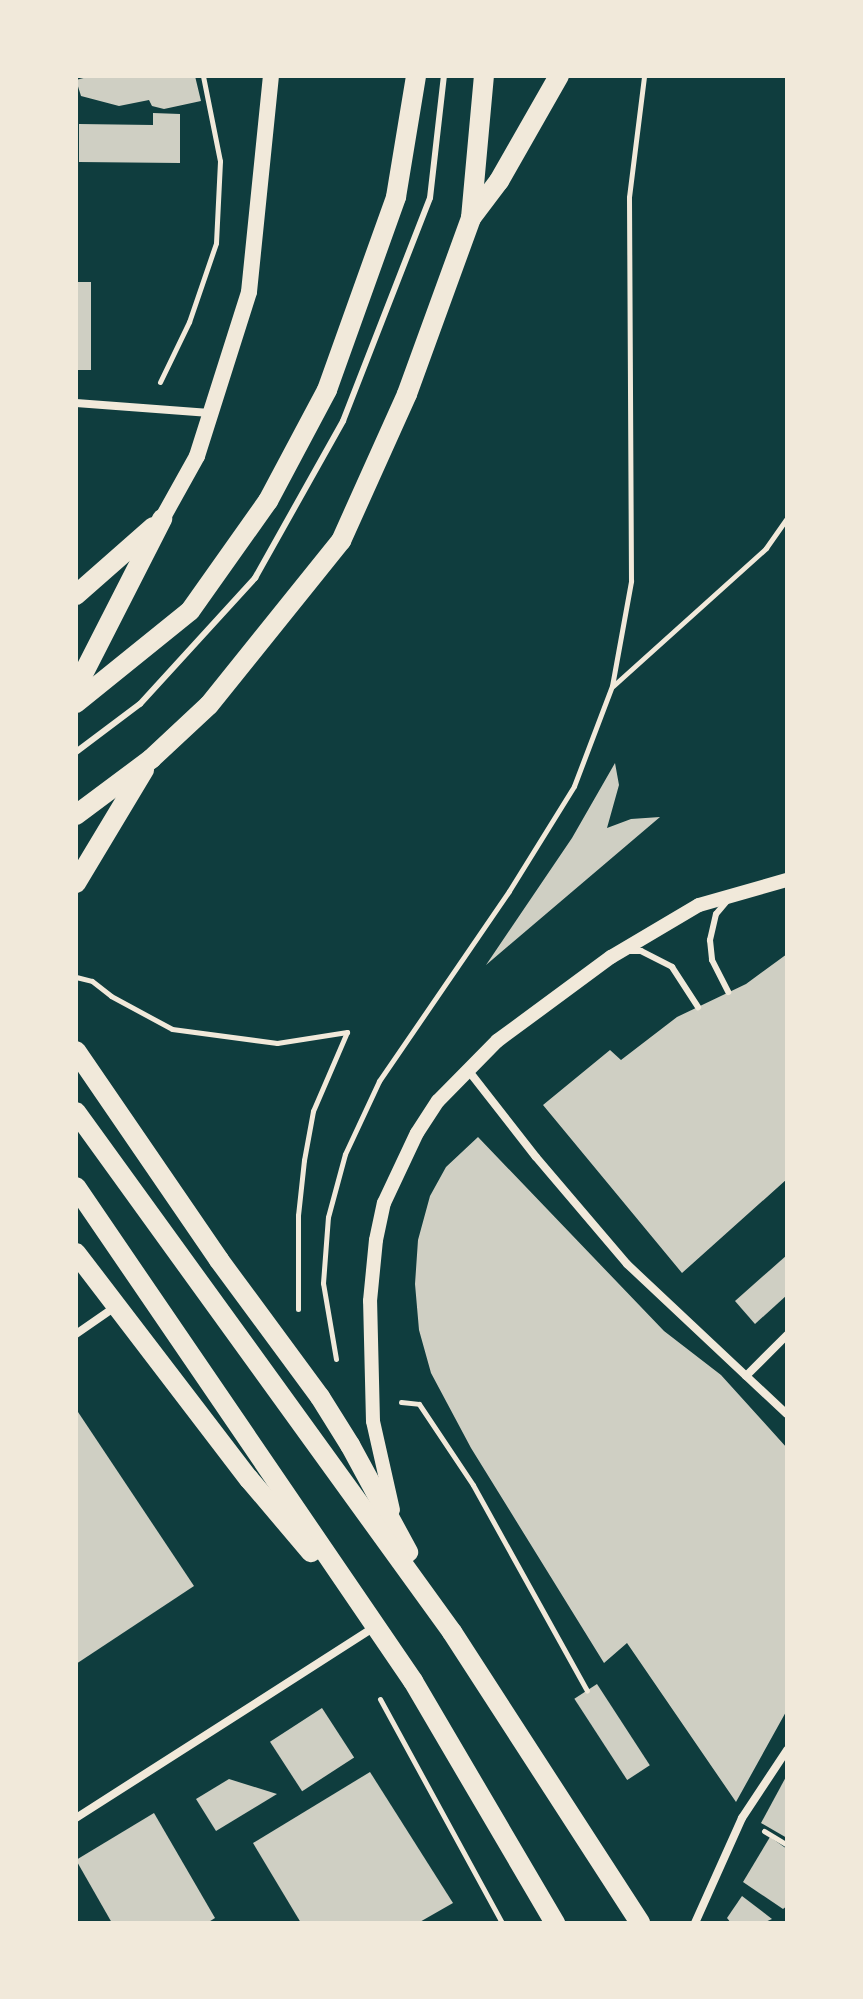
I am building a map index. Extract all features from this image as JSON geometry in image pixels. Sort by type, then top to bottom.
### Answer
[{"type":"main road","points":[[76,688],[197,456],[249,292],[271,76]]},
{"type":"main road","points":[[76,703],[190,611],[268,501],[327,390],[396,197],[416,76]]},
{"type":"main road","points":[[76,815],[151,759],[209,705],[341,541],[407,394],[471,218],[484,76]]},
{"type":"main road","points":[[471,218],[499,181],[559,76]]},
{"type":"main road","points":[[76,595],[162,519]]},
{"type":"main road","points":[[76,883],[151,759]]},
{"type":"main road","points":[[76,1051],[219,1260],[320,1397],[350,1445],[452,1632]]},
{"type":"main road","points":[[76,1112],[452,1632],[640,1923]]},
{"type":"main road","points":[[76,1187],[413,1681],[555,1923]]},
{"type":"main road","points":[[76,1253],[249,1479],[375,1627],[413,1681]]},
{"type":"street","points":[[76,403],[210,413]]},
{"type":"street","points":[[408,1552],[381,1468],[371,1397],[370,1301],[376,1240],[384,1203],[417,1133],[438,1101],[467,1070],[551,998],[611,957],[699,905],[787,880]]},
{"type":"street","points":[[467,1070],[627,1264],[787,1414]]},
{"type":"street","points":[[76,1334],[116,1307]]},
{"type":"street","points":[[746,1376],[787,1335]]},
{"type":"street","points":[[76,1818],[375,1627]]},
{"type":"street","points":[[695,1923],[742,1818],[787,1750]]},
{"type":"lane","points":[[76,752],[140,704],[255,578],[343,421],[430,198],[444,76]]},
{"type":"lane","points":[[728,992],[712,960],[710,940],[716,914],[736,896]]},
{"type":"lane","points":[[611,957],[633,950],[663,960],[678,974],[698,1007]]},
{"type":"path","points":[[147,410],[189,322],[216,243],[220,161],[203,76]]},
{"type":"path","points":[[417,1023],[509,891],[574,786],[612,686],[631,581],[629,197],[644,76]]},
{"type":"path","points":[[612,686],[766,548],[787,518]]},
{"type":"path","points":[[76,977],[92,981],[111,996],[172,1029],[277,1043],[347,1032],[313,1111],[304,1160],[298,1215],[299,1315]]},
{"type":"path","points":[[371,1397],[419,1404],[473,1485],[587,1691]]},
{"type":"path","points":[[350,1643],[502,1923]]},
{"type":"building","points":[[91,76],[195,76],[201,101],[164,109],[152,106],[149,100],[119,106],[81,96],[76,80]]},
{"type":"building","points":[[153,113],[180,114],[180,163],[79,162],[79,124],[153,125]]},
{"type":"building","points":[[76,282],[91,282],[91,370],[76,370]]},
{"type":"building","points":[[615,763],[619,785],[607,828],[631,819],[660,817],[486,965],[572,838]]},
{"type":"building","points":[[787,954],[787,1179],[682,1273],[543,1105],[610,1050],[621,1060],[677,1017],[746,984]]},
{"type":"building","points":[[478,1137],[664,1331],[721,1375],[787,1448],[787,1710],[736,1802],[627,1643],[604,1663],[471,1448],[431,1373],[419,1330],[415,1284],[418,1240],[430,1196],[446,1167]]},
{"type":"building","points":[[787,1255],[787,1295],[755,1324],[735,1301]]},
{"type":"building","points":[[76,1409],[194,1586],[76,1664]]},
{"type":"building","points":[[597,1684],[650,1765],[627,1780],[574,1699]]},
{"type":"building","points":[[322,1708],[354,1757],[302,1791],[270,1742]]},
{"type":"building","points":[[370,1772],[453,1903],[418,1923],[301,1923],[253,1843]]},
{"type":"building","points":[[787,1775],[787,1838],[761,1823]]},
{"type":"building","points":[[229,1779],[277,1794],[216,1831],[196,1799]]},
{"type":"building","points":[[154,1813],[215,1918],[207,1923],[112,1923],[76,1860]]},
{"type":"building","points":[[770,1837],[787,1849],[787,1906],[783,1909],[743,1882]]},
{"type":"building","points":[[742,1896],[772,1919],[763,1923],[731,1923],[727,1918]]}]
